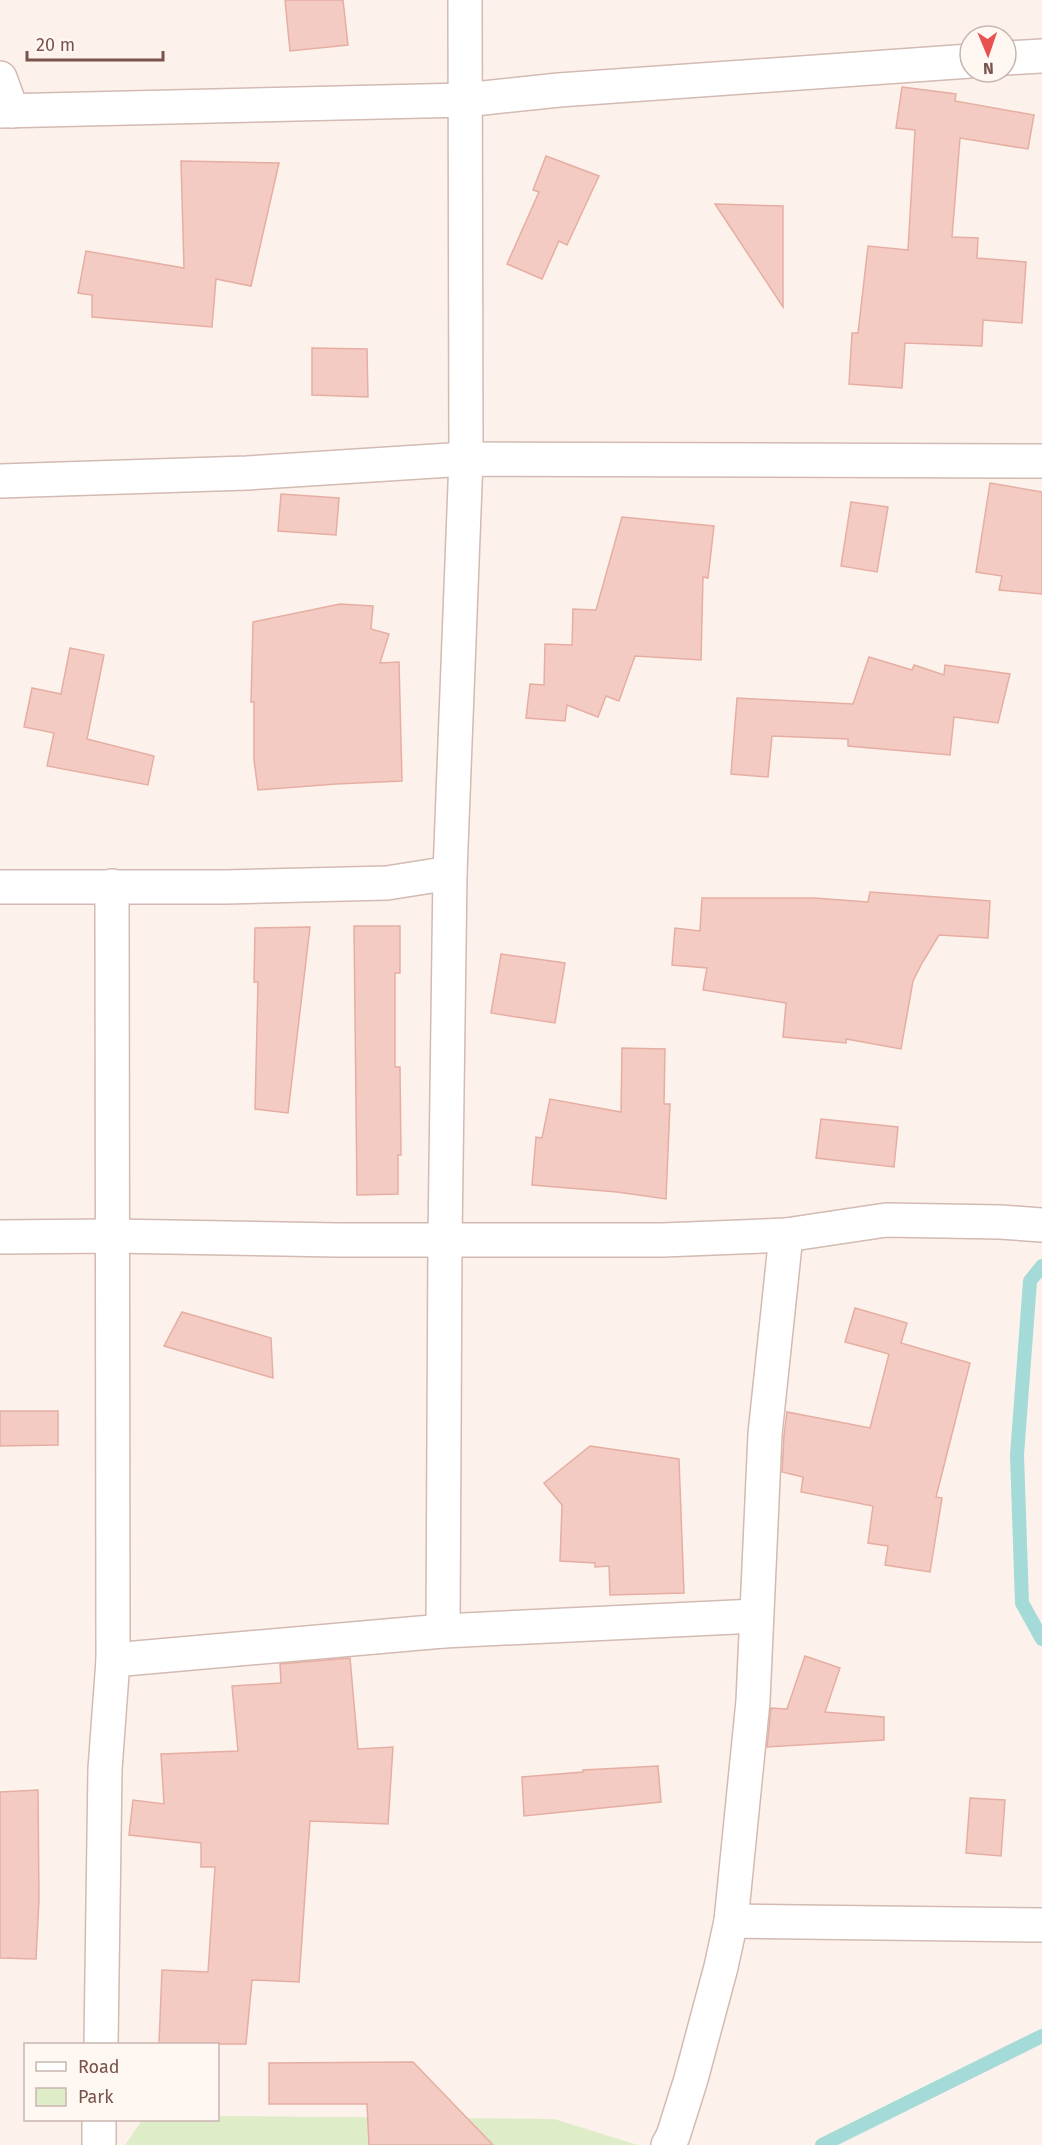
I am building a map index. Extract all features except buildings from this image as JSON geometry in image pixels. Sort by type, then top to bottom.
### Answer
[{"type":"street","points":[[443,1631],[450,873],[466,459],[465,0]]},
{"type":"street","points":[[1018,57],[1042,56]]},
{"type":"street","points":[[0,78],[6,111],[465,100],[559,90],[958,62]]},
{"type":"street","points":[[0,482],[247,473],[466,459],[1042,461]]},
{"type":"street","points":[[0,886],[225,887],[387,883],[450,873]]},
{"type":"street","points":[[100,2043],[105,1770],[113,1660],[112,886]]},
{"type":"street","points":[[0,1237],[663,1240],[786,1235],[886,1220],[1042,1225]]},
{"type":"street","points":[[668,2145],[691,2079],[722,1967],[731,1921],[753,1701],[765,1434],[786,1235]]},
{"type":"street","points":[[113,1660],[443,1631],[756,1616]]},
{"type":"street","points":[[731,1921],[1042,1925]]},
{"type":"street","points":[[99,2121],[99,2145]]},
{"type":"green space","points":[[219,2116],[554,2119],[638,2145],[125,2145],[141,2121],[219,2121]]},
{"type":"waterway","points":[[1042,1266],[1030,1281],[1017,1455],[1022,1603],[1042,1639]]},
{"type":"waterway","points":[[822,2145],[1042,2036]]}]
